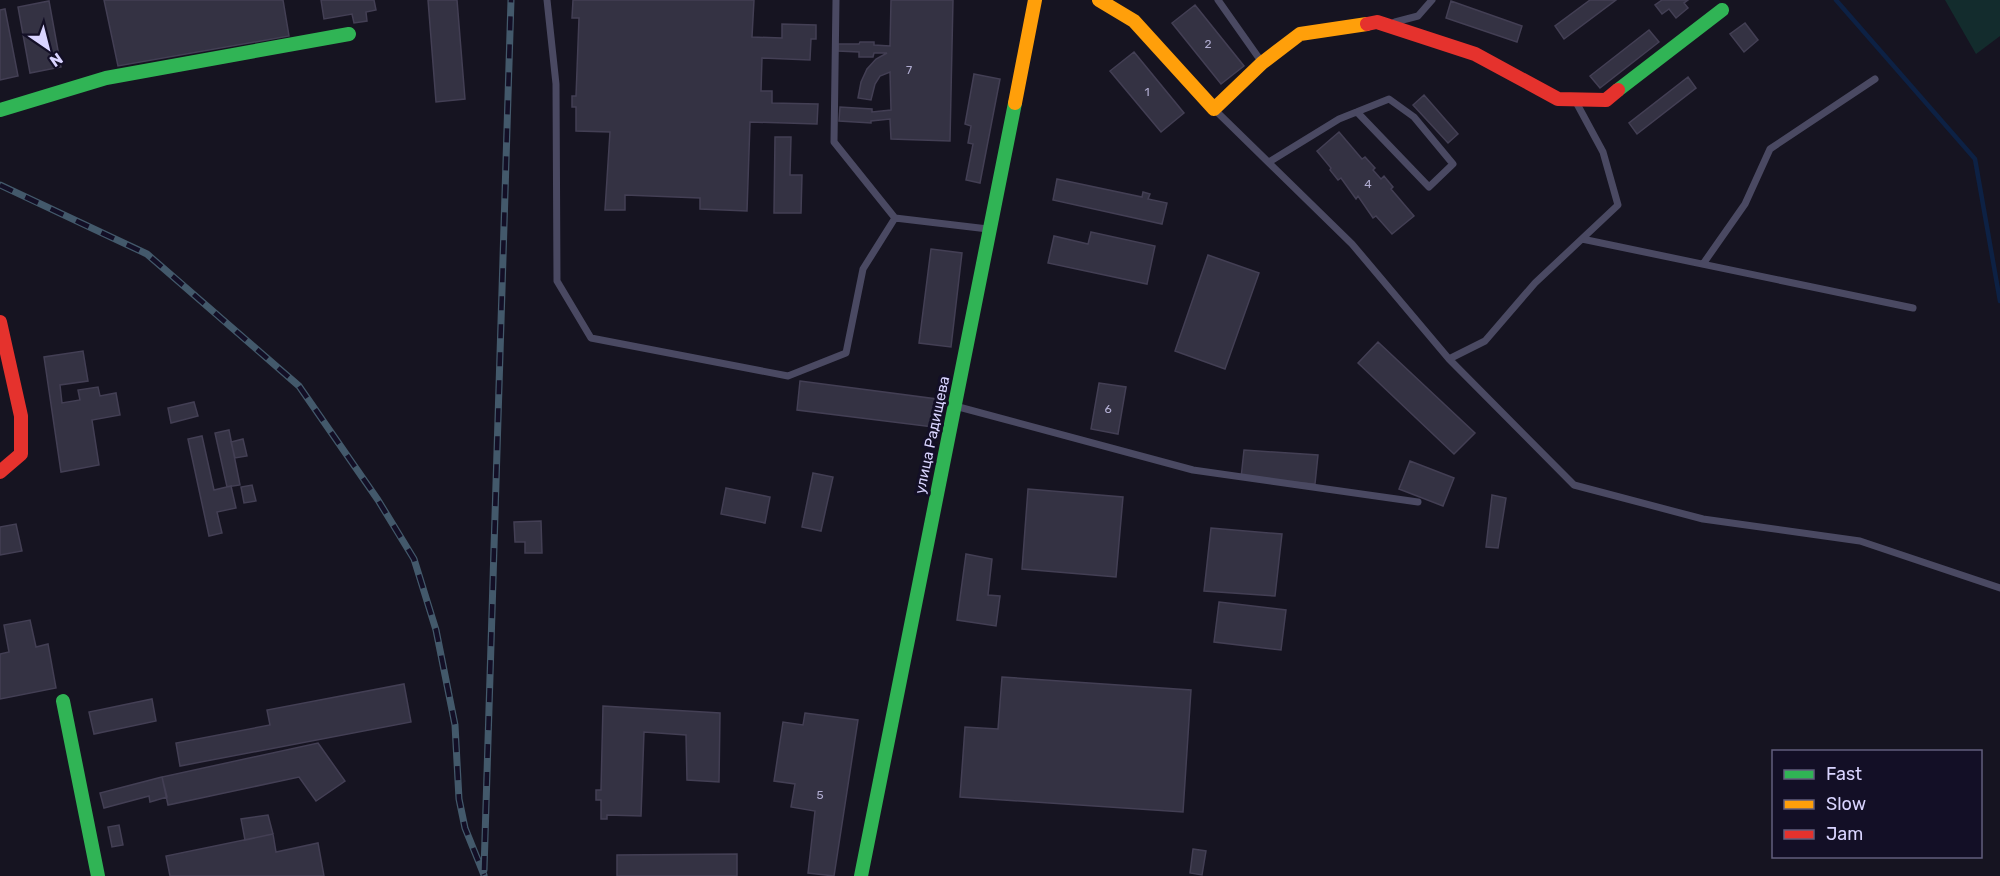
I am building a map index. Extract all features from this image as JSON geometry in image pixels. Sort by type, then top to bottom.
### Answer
[{"type":"street","name":"улица Радищева","points":[[861,876],[1035,0]]},
{"type":"street","points":[[1099,0],[1134,21],[1214,109],[1262,63],[1300,34],[1377,22],[1475,54],[1558,99],[1606,100],[1725,8]]},
{"type":"street","points":[[0,110],[106,78],[349,34]]},
{"type":"street","points":[[0,322],[21,416],[21,454],[0,472]]},
{"type":"street","points":[[63,701],[98,876]]},
{"type":"lane","points":[[547,0],[556,84],[557,281],[591,338],[789,376],[846,353],[863,269],[894,218]]},
{"type":"lane","points":[[836,0],[834,142],[894,218],[990,230]]},
{"type":"lane","points":[[1218,0],[1262,63]]},
{"type":"lane","points":[[1386,25],[1418,16],[1432,0]]},
{"type":"lane","points":[[1703,264],[1744,204],[1770,149],[1875,79]]},
{"type":"lane","points":[[1269,162],[1340,119],[1357,112],[1389,99],[1414,117],[1453,164],[1429,187],[1357,112]]},
{"type":"lane","points":[[1449,359],[1485,341],[1534,283],[1618,205],[1603,152],[1575,99]]},
{"type":"lane","points":[[1214,109],[1352,244],[1449,359],[1574,485],[1703,519],[1860,540],[2000,588]]},
{"type":"lane","points":[[1582,239],[1913,308]]},
{"type":"lane","points":[[955,406],[1193,470],[1418,502]]},
{"type":"green space","points":[[1945,0],[2000,0],[2000,36],[1976,54]]},
{"type":"building","points":[[104,0],[283,0],[289,36],[118,66]]},
{"type":"building","points":[[321,0],[374,0],[376,10],[366,12],[367,21],[354,23],[352,14],[324,19]]},
{"type":"building","points":[[428,0],[457,0],[465,99],[436,102]]},
{"type":"building","points":[[573,0],[754,0],[752,37],[782,38],[782,24],[816,25],[816,39],[811,39],[810,60],[762,58],[761,91],[772,91],[772,103],[818,104],[817,124],[750,122],[747,211],[700,209],[700,198],[625,195],[625,210],[605,210],[610,132],[576,131],[576,107],[572,107],[572,96],[576,96],[579,18],[572,18]]},
{"type":"building","points":[[891,0],[953,0],[950,141],[891,139],[890,119],[871,121],[871,123],[839,121],[840,107],[872,109],[872,112],[891,110],[890,72],[880,76],[875,84],[871,100],[858,98],[861,82],[867,69],[876,59],[887,53],[874,53],[873,57],[859,57],[859,52],[838,51],[838,44],[874,42],[874,45],[890,46]]},
{"type":"building","points":[[1590,0],[1616,0],[1564,39],[1555,26]]},
{"type":"building","points":[[1662,0],[1688,0],[1684,3],[1688,8],[1676,18],[1669,9],[1662,14],[1655,5]]},
{"type":"building","points":[[49,1],[61,67],[30,73],[18,7]]},
{"type":"building","points":[[1451,1],[1522,26],[1517,42],[1446,18]]},
{"type":"building","points":[[1195,5],[1244,66],[1221,84],[1172,23]]},
{"type":"building","points":[[5,9],[18,76],[0,80],[0,10]]},
{"type":"building","points":[[1745,23],[1758,40],[1744,52],[1730,34]]},
{"type":"building","points":[[1649,30],[1659,42],[1600,88],[1590,76]]},
{"type":"building","points":[[1134,52],[1184,113],[1161,132],[1110,71]]},
{"type":"building","points":[[974,74],[1000,79],[980,183],[966,180],[973,144],[968,143],[971,126],[965,124]]},
{"type":"building","points":[[1688,77],[1696,88],[1637,134],[1629,123]]},
{"type":"building","points":[[1424,95],[1458,134],[1448,143],[1413,105]]},
{"type":"building","points":[[1339,132],[1362,159],[1365,157],[1375,168],[1373,170],[1381,179],[1384,176],[1393,187],[1391,189],[1414,216],[1392,234],[1376,216],[1373,218],[1358,196],[1356,199],[1341,178],[1338,180],[1317,151]]},
{"type":"building","points":[[775,137],[791,137],[790,175],[802,175],[801,213],[774,213]]},
{"type":"building","points":[[1057,179],[1142,197],[1143,192],[1150,194],[1148,199],[1167,203],[1162,224],[1053,200]]},
{"type":"building","points":[[1091,232],[1155,246],[1147,284],[1048,263],[1054,236],[1088,244]]},
{"type":"building","points":[[931,249],[962,253],[951,347],[919,343]]},
{"type":"building","points":[[1208,255],[1259,273],[1225,369],[1175,351]]},
{"type":"building","points":[[1378,342],[1475,433],[1454,454],[1358,363]]},
{"type":"building","points":[[83,351],[88,381],[60,385],[62,403],[80,400],[78,390],[98,387],[100,396],[116,393],[120,415],[92,420],[99,465],[61,472],[44,357]]},
{"type":"building","points":[[800,381],[937,399],[933,427],[797,410]]},
{"type":"building","points":[[1099,383],[1126,387],[1118,434],[1091,429]]},
{"type":"building","points":[[194,402],[198,416],[171,423],[168,408]]},
{"type":"building","points":[[229,430],[240,485],[227,487],[215,433]]},
{"type":"building","points":[[202,436],[214,490],[231,486],[236,508],[217,512],[222,533],[209,536],[188,439]]},
{"type":"building","points":[[243,439],[247,456],[235,458],[231,442]]},
{"type":"building","points":[[1244,450],[1318,455],[1315,484],[1241,478]]},
{"type":"building","points":[[1410,461],[1454,478],[1443,506],[1399,489]]},
{"type":"building","points":[[813,473],[833,477],[821,531],[802,527]]},
{"type":"building","points":[[252,485],[256,501],[244,503],[241,487]]},
{"type":"building","points":[[726,488],[770,497],[765,523],[721,514]]},
{"type":"building","points":[[1028,489],[1123,497],[1116,577],[1022,569]]},
{"type":"building","points":[[1492,495],[1506,498],[1498,548],[1486,547]]},
{"type":"building","points":[[541,521],[542,553],[525,553],[525,542],[515,542],[514,522]]},
{"type":"building","points":[[16,524],[22,551],[0,555],[0,527]]},
{"type":"building","points":[[1211,528],[1282,534],[1275,596],[1204,591]]},
{"type":"building","points":[[966,554],[992,559],[988,595],[1000,596],[996,626],[957,620]]},
{"type":"building","points":[[1219,602],[1286,610],[1281,650],[1214,642]]},
{"type":"building","points":[[30,620],[36,647],[48,644],[56,688],[0,699],[0,654],[9,652],[4,625]]},
{"type":"building","points":[[1002,677],[1191,690],[1183,812],[960,797],[965,727],[998,729]]},
{"type":"building","points":[[404,684],[411,722],[180,766],[176,743],[270,725],[267,710]]},
{"type":"building","points":[[152,699],[156,721],[94,734],[89,712]]},
{"type":"building","points":[[603,706],[720,713],[719,782],[687,780],[686,735],[644,732],[641,816],[607,815],[607,819],[601,819],[601,800],[596,800],[596,790],[601,790]]},
{"type":"building","points":[[805,713],[858,720],[834,876],[808,873],[815,811],[791,807],[795,784],[774,781],[783,722],[803,725]]},
{"type":"building","points":[[318,743],[345,781],[316,801],[299,777],[168,805],[162,777]]},
{"type":"building","points":[[162,777],[167,797],[150,802],[149,796],[104,808],[100,793]]},
{"type":"building","points":[[268,815],[273,834],[245,840],[241,819]]},
{"type":"building","points":[[119,825],[123,845],[112,847],[108,827]]},
{"type":"building","points":[[273,834],[276,852],[318,843],[324,876],[170,876],[166,856]]},
{"type":"building","points":[[1193,849],[1206,851],[1202,875],[1190,873]]},
{"type":"building","points":[[737,854],[737,876],[617,876],[617,855]]},
{"type":"waterway","points":[[1836,0],[1975,159],[2000,301]]},
{"type":"railway","points":[[484,870],[511,0]]},
{"type":"railway","points":[[0,185],[147,254],[299,386],[378,500],[414,559],[436,630],[455,725],[459,799],[465,828],[484,875]]},
{"type":"traffic: fast","points":[[1618,90],[1722,10]]},
{"type":"traffic: fast","points":[[0,110],[106,78],[349,34]]},
{"type":"traffic: fast","points":[[861,876],[1015,103]]},
{"type":"traffic: fast","points":[[63,701],[98,876]]},
{"type":"traffic: slow","points":[[1015,103],[1035,0]]},
{"type":"traffic: slow","points":[[1099,0],[1134,21],[1214,109],[1262,63],[1300,34],[1367,24]]},
{"type":"traffic: jam","points":[[1367,24],[1377,22],[1475,54],[1558,99],[1606,100],[1618,90]]},
{"type":"traffic: jam","points":[[0,322],[21,416],[21,454],[0,472]]}]
